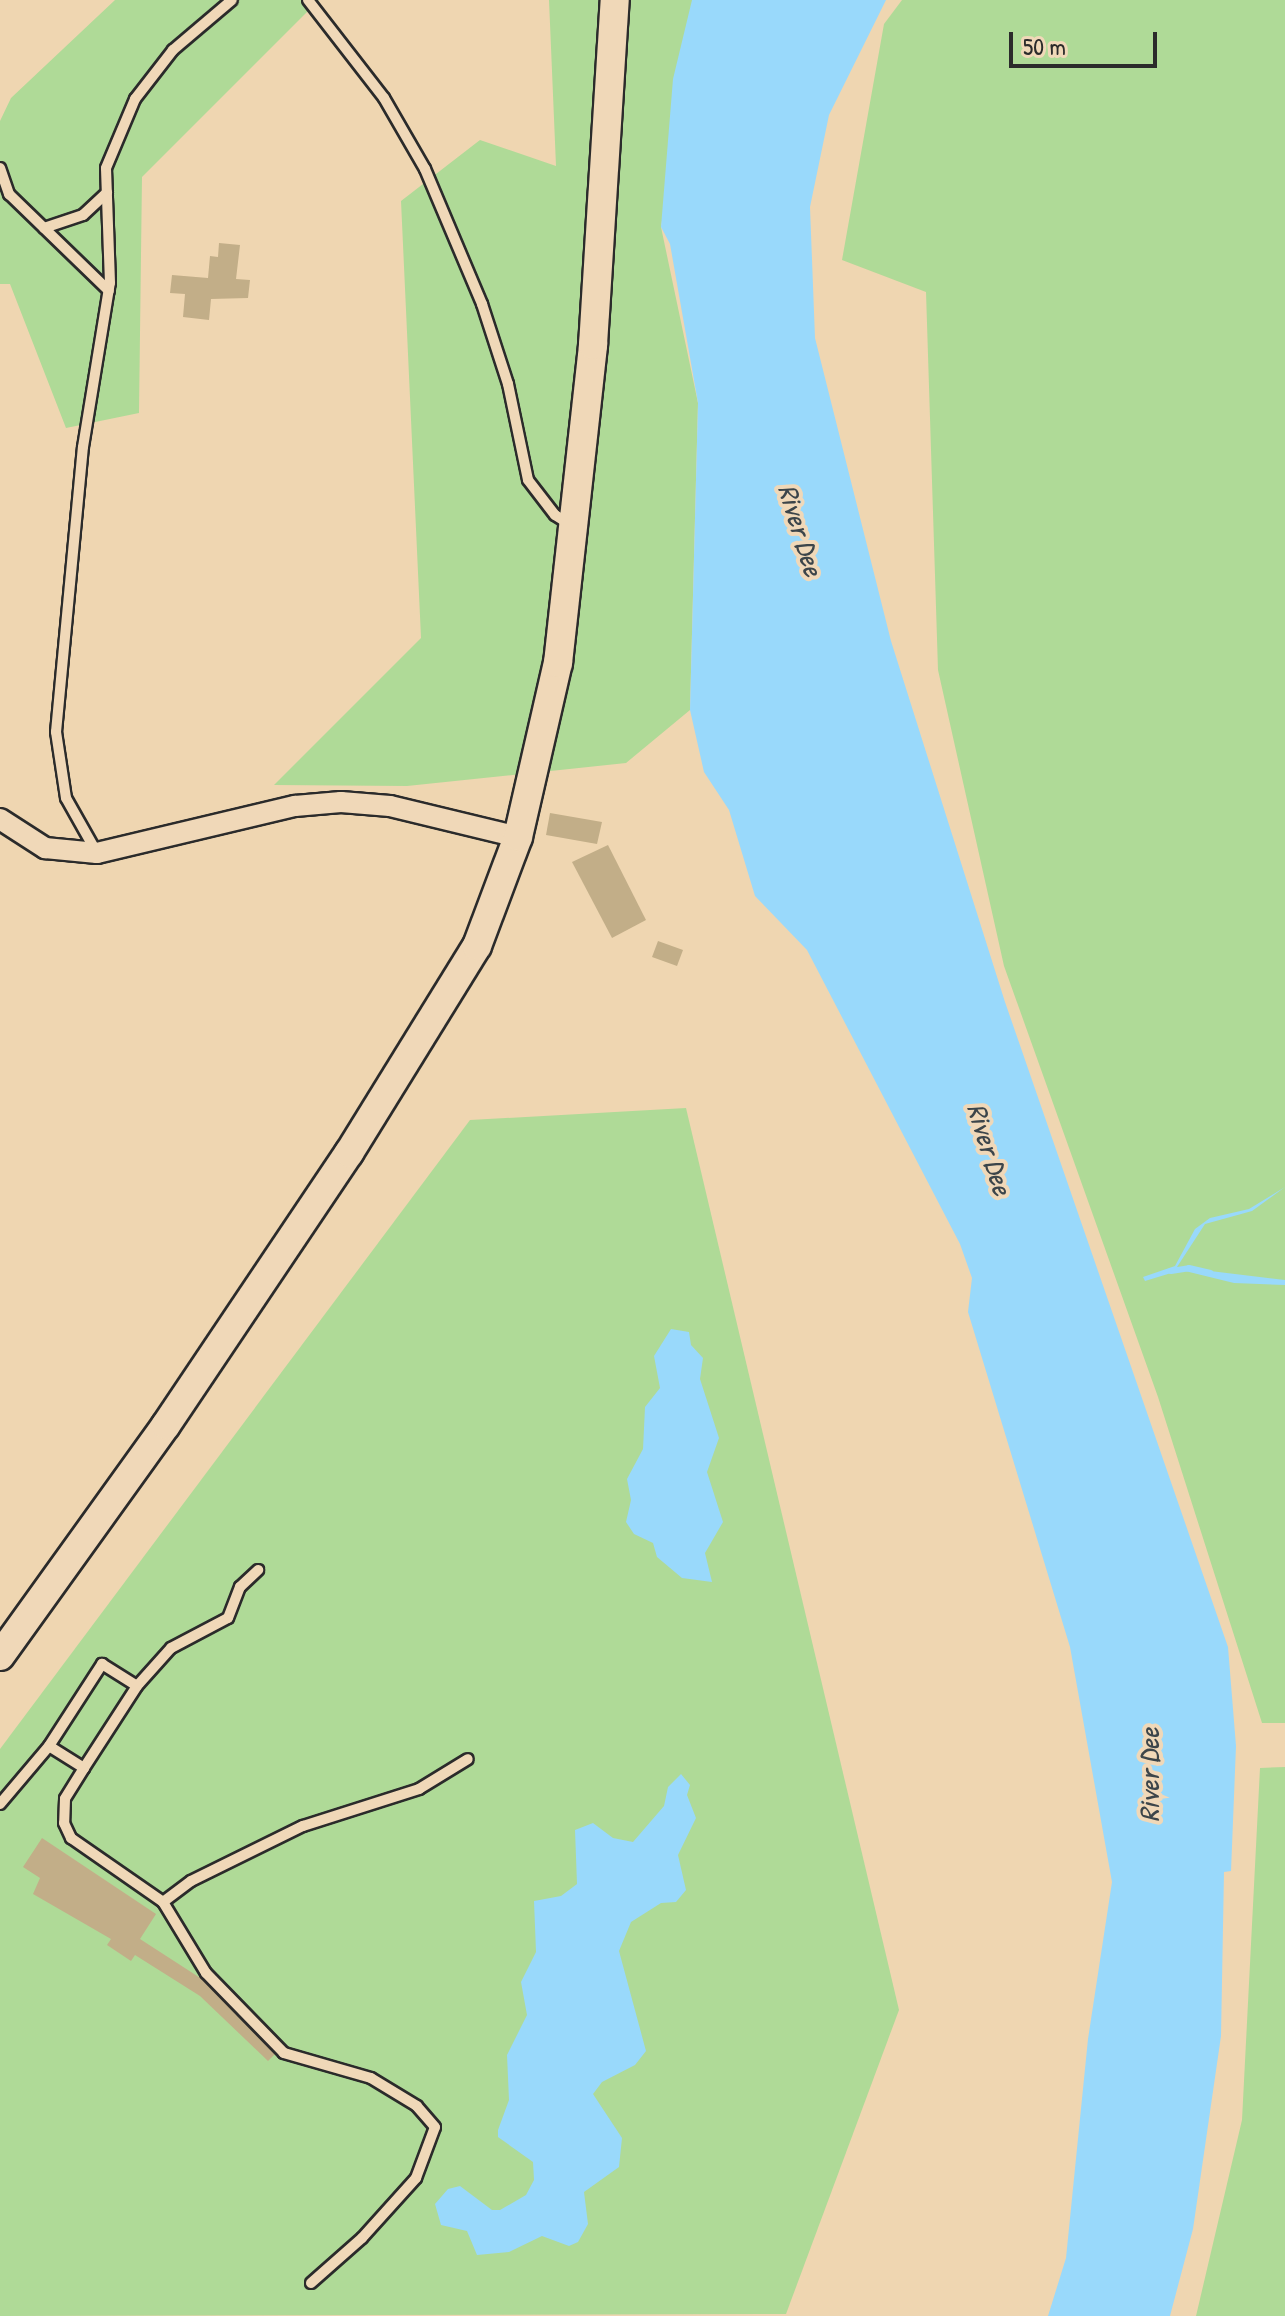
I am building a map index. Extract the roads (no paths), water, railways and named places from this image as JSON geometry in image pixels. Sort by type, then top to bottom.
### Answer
[{"type":"main road","points":[[0,1656],[349,1153],[477,946],[518,837],[558,663],[593,345],[615,0]]},
{"type":"street","points":[[0,819],[45,848],[97,853],[295,806],[341,802],[390,806],[518,837]]},
{"type":"lane","points":[[97,853],[66,798],[56,732],[83,447],[109,291],[106,168],[135,99],[173,50],[232,0]]},
{"type":"lane","points":[[308,0],[384,98],[425,169],[491,331],[508,384],[528,480],[555,515],[573,526]]},
{"type":"lane","points":[[1,175],[9,194],[109,291]]},
{"type":"lane","points":[[44,228],[83,215],[107,193]]},
{"type":"lane","points":[[258,1570],[240,1587],[228,1618],[171,1648],[137,1686],[65,1799],[64,1823],[71,1838],[163,1902],[206,1973],[284,2053],[371,2078],[417,2106],[435,2127],[416,2178],[362,2238],[311,2283]]},
{"type":"lane","points":[[0,1804],[49,1746],[102,1664],[137,1686]]},
{"type":"lane","points":[[49,1746],[84,1768]]},
{"type":"lane","points":[[163,1902],[191,1881],[303,1826],[419,1789],[468,1759]]},
{"type":"water","name":"River Dee","points":[[692,0],[886,0],[829,115],[810,207],[815,338],[891,641],[1005,1002],[1228,1647],[1236,1746],[1231,1871],[1224,1872],[1221,2036],[1193,2229],[1170,2316],[1048,2316],[1066,2258],[1088,2039],[1112,1882],[1070,1647],[968,1312],[972,1278],[960,1244],[807,950],[755,896],[729,810],[704,772],[690,710],[698,403],[670,244],[661,227],[673,79]]},
{"type":"water","points":[[1285,1187],[1252,1211],[1205,1224],[1177,1267],[1285,1280],[1285,1285],[1234,1283],[1181,1270],[1145,1281],[1143,1277],[1175,1266],[1195,1229],[1210,1218],[1249,1209]]},
{"type":"water","points":[[671,1329],[689,1332],[691,1345],[703,1358],[700,1379],[719,1438],[707,1472],[723,1522],[705,1553],[712,1582],[682,1578],[657,1557],[653,1543],[634,1534],[626,1522],[631,1500],[627,1479],[643,1449],[645,1407],[660,1388],[654,1356]]},
{"type":"water","points":[[681,1774],[690,1785],[687,1795],[696,1818],[678,1855],[686,1890],[676,1902],[661,1903],[631,1922],[619,1951],[646,2051],[635,2065],[602,2082],[593,2094],[622,2138],[619,2167],[584,2192],[588,2224],[578,2242],[569,2246],[542,2236],[509,2252],[477,2255],[467,2231],[441,2225],[435,2204],[448,2189],[460,2186],[492,2210],[500,2210],[526,2195],[534,2180],[533,2162],[498,2137],[498,2130],[509,2100],[507,2055],[527,2015],[521,1982],[536,1952],[534,1901],[561,1896],[577,1884],[575,1830],[593,1823],[613,1838],[633,1842],[664,1806],[668,1787]]},
{"type":"waterway","points":[[1171,1271],[1189,1268],[1210,1273]]}]
